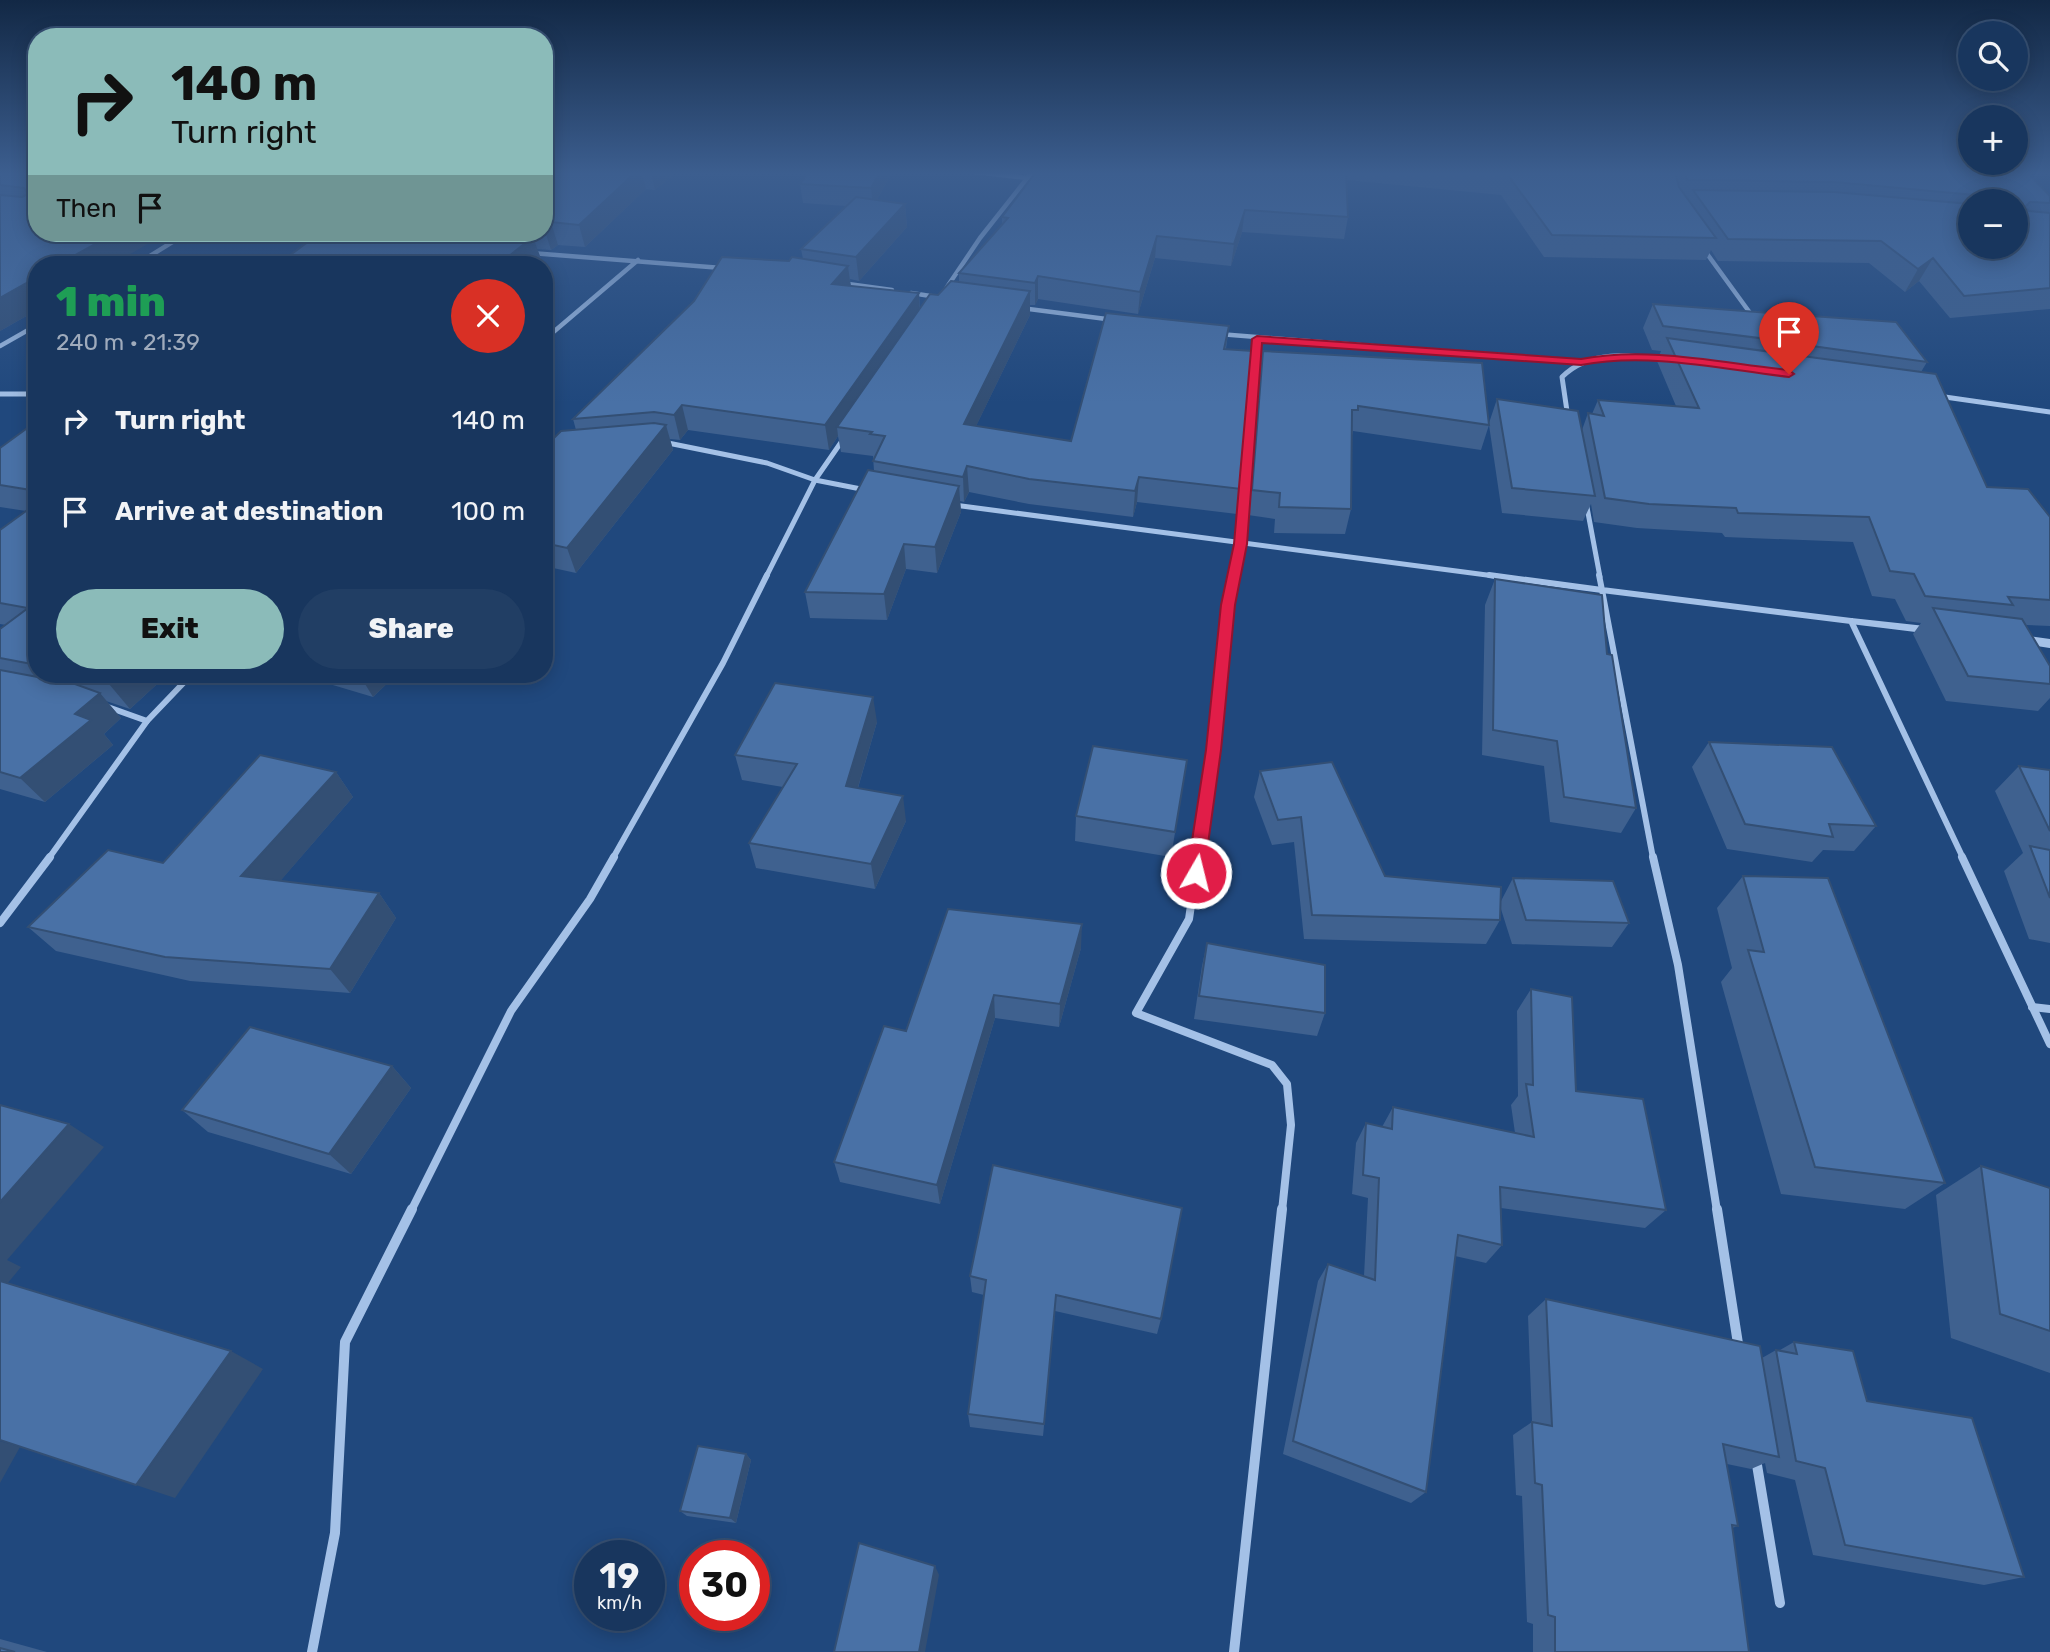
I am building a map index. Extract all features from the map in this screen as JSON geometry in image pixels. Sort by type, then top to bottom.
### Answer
[{"type":"street","points":[[933,307],[973,249]]},
{"type":"street","points":[[1704,249],[1759,327]]},
{"type":"street","points":[[522,252],[730,268]]},
{"type":"street","points":[[553,332],[638,260]]},
{"type":"street","points":[[836,282],[940,298]]},
{"type":"street","points":[[1009,307],[1119,321]]},
{"type":"street","points":[[0,346],[28,330]]},
{"type":"street","points":[[1216,334],[1581,362],[1608,357],[1676,360]]},
{"type":"street","points":[[1234,1652],[1292,1125],[1287,1084],[1272,1065],[1136,1013],[1189,919],[1213,750],[1228,605],[1240,544],[1257,339]]},
{"type":"street","points":[[1570,428],[1562,377],[1568,369],[1581,362]]},
{"type":"street","points":[[0,394],[28,394]]},
{"type":"street","points":[[1926,394],[2050,412]]},
{"type":"street","points":[[312,1652],[335,1533],[345,1342],[511,1012],[590,899],[723,663],[815,480],[845,435]]},
{"type":"street","points":[[661,442],[767,463],[815,480],[870,490]]},
{"type":"street","points":[[1583,488],[1649,839],[1678,965],[1741,1360]]},
{"type":"street","points":[[951,505],[1930,630]]},
{"type":"street","points":[[1851,621],[2050,1044]]},
{"type":"street","points":[[2023,640],[2050,643]]},
{"type":"street","points":[[0,923],[85,811],[147,721],[183,683]]},
{"type":"street","points":[[98,704],[147,721]]},
{"type":"street","points":[[2032,1007],[2050,1009]]},
{"type":"street","points":[[1756,1455],[1780,1603]]},
{"type":"building","points":[[0,249],[86,249],[73,256],[28,256],[28,282],[0,298]]},
{"type":"building","points":[[298,249],[518,249],[509,256],[289,256]]},
{"type":"building","points":[[802,249],[863,249],[856,257]]},
{"type":"building","points":[[980,249],[1153,249],[1140,292],[1038,276],[1035,283],[959,273]]},
{"type":"building","points":[[1892,249],[1958,249],[1958,259],[2028,259],[2028,249],[2050,249],[2050,288],[1964,296],[1933,258],[1918,269]]},
{"type":"building","points":[[722,257],[789,261],[792,257],[848,266],[832,284],[919,293],[825,425],[682,405],[674,415],[654,412],[573,419],[694,301]]},
{"type":"building","points":[[951,281],[1030,291],[964,424],[1071,441],[1106,313],[1229,326],[1224,349],[1253,351],[1241,489],[1139,477],[1135,491],[1029,479],[967,466],[963,477],[873,461],[885,436],[837,427],[930,294],[938,295]]},
{"type":"building","points":[[1653,304],[1770,313],[1791,342],[1663,326]]},
{"type":"building","points":[[1783,314],[1896,322],[1927,362],[1805,345]]},
{"type":"building","points":[[1667,338],[1936,374],[1987,487],[2028,489],[2050,517],[2050,600],[2008,597],[2013,605],[1925,596],[1914,574],[1890,571],[1869,517],[1738,513],[1736,508],[1649,504],[1605,498],[1588,413],[1604,416],[1598,400],[1699,408]]},
{"type":"building","points":[[1263,351],[1482,363],[1489,425],[1358,406],[1358,410],[1352,410],[1351,509],[1279,507],[1280,493],[1252,490]]},
{"type":"building","points":[[1497,399],[1578,411],[1595,496],[1512,488]]},
{"type":"building","points":[[654,423],[666,425],[567,548],[553,545],[553,439],[561,431]]},
{"type":"building","points":[[28,428],[28,490],[0,485],[0,448]]},
{"type":"building","points":[[868,470],[959,486],[935,547],[904,544],[884,594],[805,592]]},
{"type":"building","points":[[28,510],[28,608],[0,603],[0,530]]},
{"type":"building","points":[[1495,579],[1602,595],[1607,654],[1612,655],[1636,808],[1564,797],[1557,741],[1493,730]]},
{"type":"building","points":[[28,608],[28,663],[0,658],[0,629]]},
{"type":"building","points":[[1933,608],[2022,619],[2050,666],[2050,684],[1968,676]]},
{"type":"building","points":[[0,670],[28,675],[28,683],[70,683],[100,693],[75,714],[91,720],[20,778],[0,772]]},
{"type":"building","points":[[775,683],[873,697],[846,786],[903,796],[871,864],[749,843],[797,764],[735,755]]},
{"type":"building","points":[[1709,742],[1832,747],[1876,826],[1829,824],[1833,837],[1745,824]]},
{"type":"building","points":[[1093,746],[1187,760],[1175,832],[1076,816]]},
{"type":"building","points":[[260,755],[336,772],[241,876],[379,893],[330,969],[165,957],[28,927],[108,850],[163,863]]},
{"type":"building","points":[[1332,762],[1385,876],[1501,887],[1500,920],[1312,915],[1301,817],[1278,820],[1260,771]]},
{"type":"building","points":[[2019,766],[2050,770],[2050,831]]},
{"type":"building","points":[[2030,846],[2050,850],[2050,898]]},
{"type":"building","points":[[1743,876],[1828,878],[1945,1183],[1815,1167],[1748,950],[1764,952]]},
{"type":"building","points":[[1513,878],[1613,881],[1629,923],[1526,920]]},
{"type":"building","points":[[948,909],[1082,924],[1060,1004],[994,995],[937,1185],[834,1162],[884,1026],[906,1031]]},
{"type":"building","points":[[1207,943],[1325,965],[1325,1013],[1199,996]]},
{"type":"building","points":[[1531,989],[1572,997],[1576,1091],[1643,1099],[1666,1210],[1500,1187],[1502,1245],[1458,1235],[1426,1492],[1293,1441],[1328,1264],[1375,1280],[1379,1178],[1363,1175],[1366,1123],[1392,1129],[1393,1107],[1534,1137],[1526,1084],[1533,1085]]},
{"type":"building","points":[[250,1027],[392,1066],[329,1154],[182,1110]]},
{"type":"building","points":[[0,1105],[69,1124],[0,1202]]},
{"type":"building","points":[[993,1165],[1182,1208],[1161,1319],[1056,1295],[1044,1424],[968,1414],[986,1280],[970,1276]]},
{"type":"building","points":[[1981,1166],[2050,1188],[2050,1331],[2000,1314]]},
{"type":"building","points":[[0,1281],[231,1351],[136,1485],[0,1440]]},
{"type":"building","points":[[1546,1299],[1760,1346],[1779,1457],[1723,1444],[1738,1526],[1732,1525],[1749,1652],[1555,1652],[1555,1617],[1548,1615],[1542,1485],[1535,1483],[1532,1422],[1552,1426]]},
{"type":"building","points":[[1794,1342],[1853,1351],[1867,1401],[1972,1418],[2024,1577],[1845,1545],[1825,1468],[1796,1461],[1776,1350],[1797,1354]]},
{"type":"building","points":[[698,1446],[746,1454],[730,1518],[680,1511]]},
{"type":"building","points":[[859,1543],[935,1566],[919,1652],[834,1652]]},
{"type":"route","points":[[1196,873],[1213,750],[1228,605],[1240,544],[1257,339],[1581,362],[1608,357],[1640,357],[1789,374]]}]
